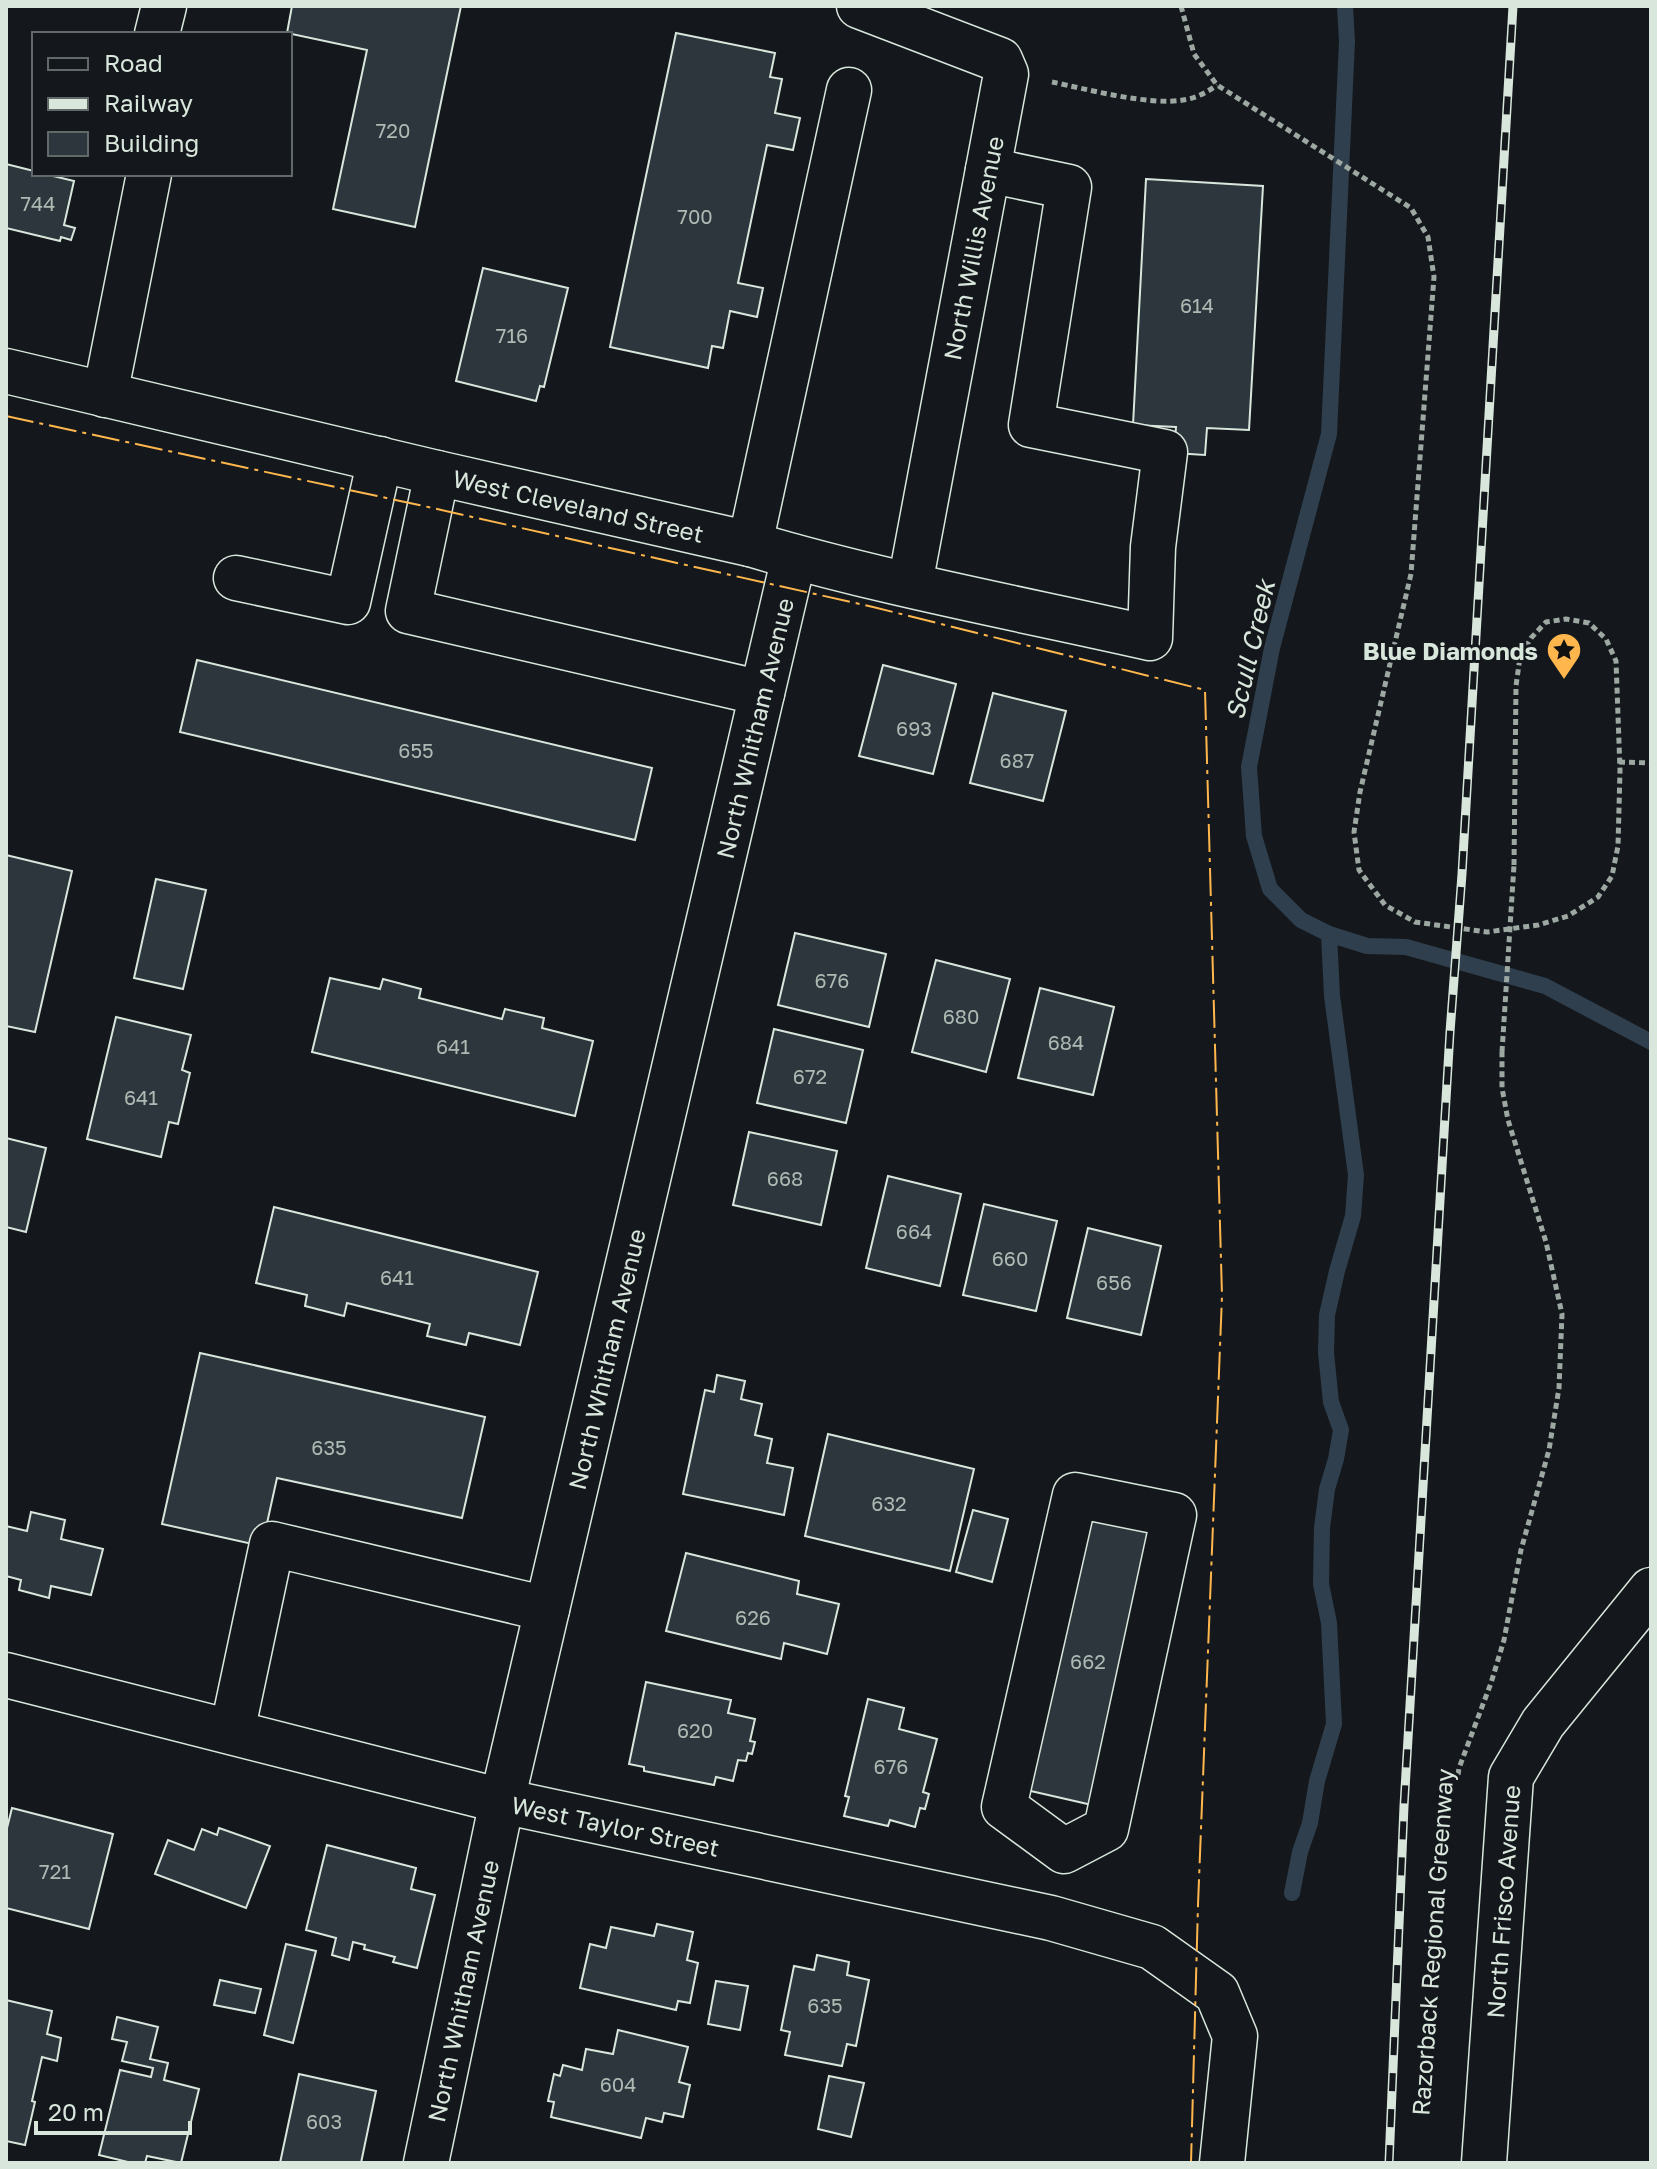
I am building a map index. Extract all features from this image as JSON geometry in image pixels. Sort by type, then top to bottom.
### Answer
[{"type":"street","points":[[158,32],[164,6]]},
{"type":"street","points":[[859,6],[1000,60],[1006,74]]},
{"type":"street","name":"North Willis Avenue","points":[[910,584],[1006,74]]},
{"type":"street","points":[[750,544],[849,90]]},
{"type":"street","name":"West Cleveland Street","points":[[6,371],[1150,638],[1153,547],[1165,452],[1031,425],[1069,187],[988,170]]},
{"type":"street","points":[[105,395],[149,176]]},
{"type":"street","points":[[236,578],[348,602],[380,459]]},
{"type":"street","points":[[437,473],[408,611],[762,693]]},
{"type":"street","name":"North Whitham Avenue","points":[[426,2163],[502,1801],[794,557]]},
{"type":"street","points":[[1075,1495],[1174,1515],[1106,1829],[1064,1851],[1004,1807],[1075,1495]]},
{"type":"street","points":[[232,1732],[272,1544],[547,1609]]},
{"type":"street","name":"North Frisco Avenue","points":[[1484,2163],[1511,1777],[1543,1723],[1651,1590]]},
{"type":"street","name":"West Taylor Street","points":[[6,1675],[502,1801],[1051,1918],[1152,1947],[1217,1993],[1235,2036],[1222,2163]]},
{"type":"street","points":[[1051,1918],[1064,1851]]},
{"type":"path","name":"Razorback Regional Greenway","points":[[1181,6],[1194,54],[1217,85],[1388,191],[1411,208],[1428,237],[1434,277],[1411,574],[1360,792],[1354,832],[1359,870],[1385,905],[1415,922],[1487,932],[1538,925],[1568,916],[1598,897],[1612,876],[1618,846],[1616,661],[1606,639],[1589,623],[1566,619],[1546,622],[1531,638],[1520,657],[1516,686],[1514,865],[1502,1052],[1502,1088],[1508,1120],[1546,1242],[1562,1314],[1559,1388],[1549,1450],[1521,1550],[1504,1640],[1459,1768],[1458,1783]]},
{"type":"path","points":[[1006,74],[1151,100],[1180,101],[1204,94],[1217,85]]},
{"type":"path","points":[[1619,762],[1651,763]]},
{"type":"building","points":[[292,6],[461,6],[415,227],[333,209],[367,50],[287,32]]},
{"type":"building","points":[[676,33],[775,53],[770,77],[782,79],[775,113],[800,118],[793,150],[767,145],[738,283],[763,288],[757,317],[730,311],[723,348],[712,346],[708,368],[610,347]]},
{"type":"building","points":[[6,164],[32,170],[32,176],[53,176],[74,181],[64,225],[75,228],[71,240],[61,237],[60,241],[6,228]]},
{"type":"building","points":[[1146,179],[1263,186],[1249,430],[1207,428],[1205,455],[1174,453],[1176,427],[1133,425]]},
{"type":"building","points":[[483,268],[568,288],[544,387],[540,386],[536,401],[456,381]]},
{"type":"building","points":[[197,660],[652,768],[635,840],[180,732]]},
{"type":"building","points":[[883,665],[956,684],[933,774],[859,756]]},
{"type":"building","points":[[993,693],[1066,711],[1043,801],[970,783]]},
{"type":"building","points":[[6,855],[72,871],[35,1032],[6,1026]]},
{"type":"building","points":[[156,879],[206,890],[183,989],[134,978]]},
{"type":"building","points":[[795,933],[886,954],[869,1027],[778,1005]]},
{"type":"building","points":[[936,960],[1010,979],[986,1072],[912,1052]]},
{"type":"building","points":[[330,978],[380,989],[383,979],[421,989],[419,998],[502,1019],[505,1009],[544,1018],[542,1028],[593,1041],[575,1116],[312,1052]]},
{"type":"building","points":[[1040,988],[1114,1007],[1093,1095],[1018,1078]]},
{"type":"building","points":[[116,1017],[191,1035],[182,1070],[190,1073],[178,1124],[169,1122],[161,1157],[87,1139]]},
{"type":"building","points":[[774,1029],[863,1050],[846,1123],[757,1103]]},
{"type":"building","points":[[749,1132],[837,1151],[821,1225],[733,1205]]},
{"type":"building","points":[[6,1138],[46,1148],[26,1232],[6,1227]]},
{"type":"building","points":[[888,1176],[961,1194],[940,1286],[866,1268]]},
{"type":"building","points":[[984,1204],[1057,1221],[1036,1311],[963,1295]]},
{"type":"building","points":[[274,1207],[538,1272],[520,1345],[469,1333],[466,1345],[427,1336],[430,1324],[347,1303],[344,1316],[305,1306],[307,1295],[256,1283]]},
{"type":"building","points":[[1088,1228],[1161,1246],[1141,1335],[1067,1318]]},
{"type":"building","points":[[200,1353],[485,1417],[462,1518],[277,1478],[262,1546],[162,1524]]},
{"type":"building","points":[[717,1375],[745,1381],[741,1399],[762,1404],[755,1435],[772,1439],[767,1463],[793,1468],[784,1515],[683,1494],[705,1390],[714,1392]]},
{"type":"building","points":[[828,1434],[974,1469],[950,1571],[805,1536]]},
{"type":"building","points":[[973,1510],[1008,1519],[992,1582],[956,1572]]},
{"type":"building","points":[[31,1512],[65,1520],[61,1539],[103,1549],[91,1595],[51,1586],[49,1598],[19,1590],[21,1580],[6,1576],[6,1526],[27,1531]]},
{"type":"building","points":[[1084,1517],[1154,1533],[1092,1805],[1022,1789]]},
{"type":"building","points":[[686,1553],[799,1581],[797,1594],[839,1604],[827,1654],[784,1643],[781,1659],[666,1631]]},
{"type":"building","points":[[646,1682],[731,1700],[728,1713],[755,1719],[750,1741],[755,1742],[752,1754],[748,1753],[746,1761],[738,1760],[733,1781],[716,1777],[714,1785],[644,1771],[644,1767],[629,1764]]},
{"type":"building","points":[[868,1699],[904,1708],[899,1729],[937,1739],[923,1792],[929,1794],[925,1809],[920,1808],[915,1827],[890,1820],[888,1826],[844,1816],[849,1797],[845,1796]]},
{"type":"building","points":[[12,1808],[113,1834],[89,1929],[6,1908],[6,1832]]},
{"type":"building","points":[[219,1828],[270,1846],[246,1908],[155,1874],[168,1840],[194,1850],[202,1829],[217,1835]]},
{"type":"building","points":[[327,1845],[416,1868],[411,1889],[435,1895],[417,1968],[393,1962],[395,1957],[364,1949],[365,1945],[353,1942],[349,1960],[332,1955],[336,1938],[306,1930]]},
{"type":"building","points":[[657,1924],[693,1932],[687,1960],[698,1963],[690,2003],[678,2001],[676,2010],[580,1988],[590,1944],[606,1948],[611,1927],[654,1936]]},
{"type":"building","points":[[286,1944],[316,1951],[293,2043],[264,2035]]},
{"type":"building","points":[[817,1955],[849,1962],[847,1975],[869,1980],[856,2046],[847,2044],[842,2066],[785,2055],[790,2032],[781,2030],[794,1966],[814,1970]]},
{"type":"building","points":[[220,1980],[261,1989],[255,2013],[214,2005]]},
{"type":"building","points":[[716,1981],[748,1986],[740,2030],[708,2024]]},
{"type":"building","points":[[6,2000],[52,2011],[47,2034],[61,2038],[57,2061],[42,2057],[25,2145],[6,2141]]},
{"type":"building","points":[[117,2017],[158,2027],[150,2059],[168,2063],[164,2080],[199,2089],[181,2163],[147,2156],[145,2163],[132,2163],[99,2155],[120,2070],[151,2077],[153,2068],[122,2061],[127,2042],[112,2039]]},
{"type":"building","points":[[618,2030],[688,2047],[679,2082],[690,2085],[683,2117],[664,2113],[662,2122],[646,2118],[641,2138],[551,2117],[554,2102],[548,2101],[554,2074],[560,2076],[563,2065],[582,2070],[586,2049],[613,2054]]},
{"type":"building","points":[[299,2074],[376,2091],[361,2163],[280,2163]]},
{"type":"building","points":[[829,2076],[864,2083],[851,2137],[818,2129]]},
{"type":"waterway","name":"Scull Creek","points":[[1345,6],[1347,41],[1329,434],[1272,648],[1249,767],[1254,836],[1270,889],[1301,920],[1329,934],[1367,946],[1406,947],[1545,986],[1651,1042]]},
{"type":"waterway","points":[[1292,1893],[1317,1781],[1334,1724],[1329,1623],[1321,1584],[1322,1528],[1327,1489],[1341,1430],[1331,1402],[1326,1353],[1327,1315],[1353,1216],[1356,1175],[1332,996],[1329,934]]},
{"type":"railway","points":[[1389,2163],[1404,1806],[1513,6]]},
{"type":"power","points":[[6,416],[873,607],[1205,690],[1222,1296],[1191,2163]]},
{"type":"place","name":"Blue Diamonds","points":[[1564,681]]}]
